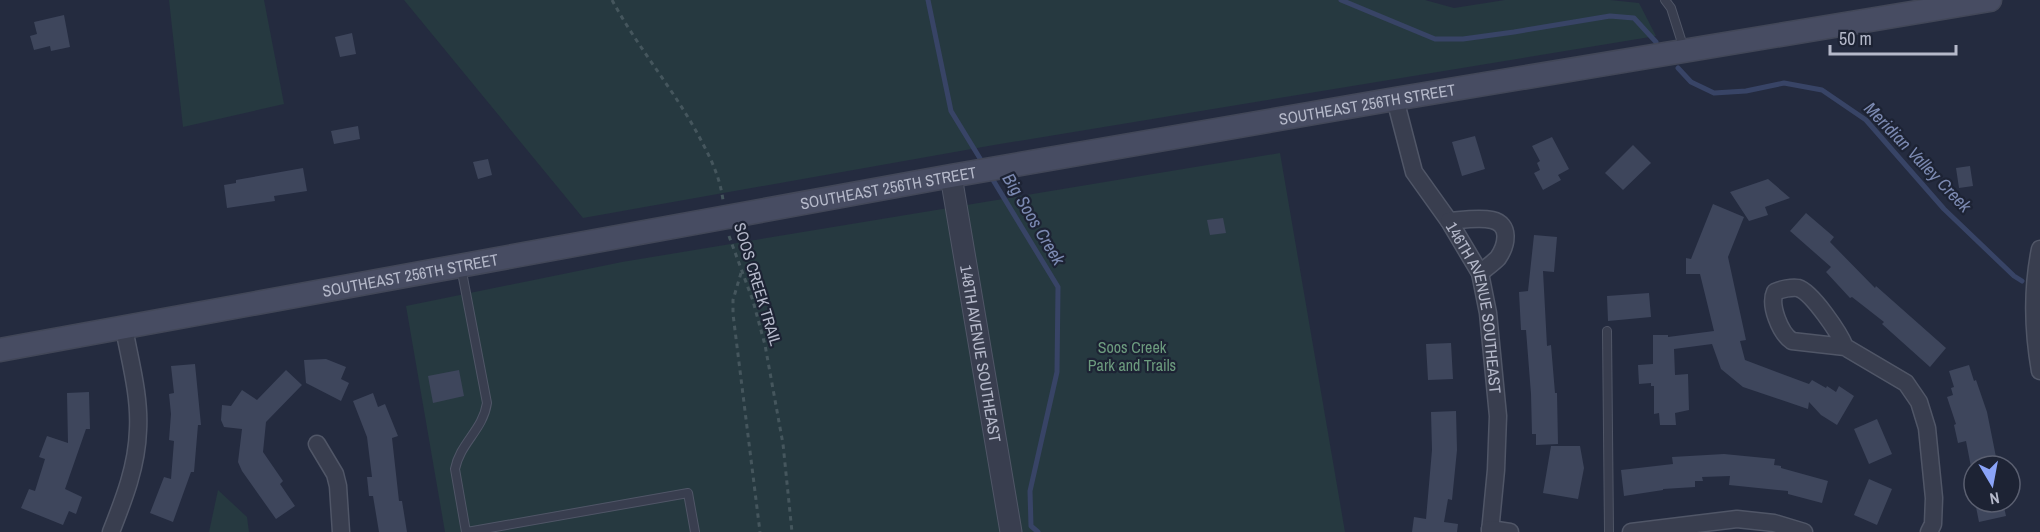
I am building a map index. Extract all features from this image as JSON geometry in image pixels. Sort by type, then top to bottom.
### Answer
[{"type":"main road","name":"SOUTHEAST 256TH STREET","points":[[0,350],[961,174],[1395,99],[1685,52],[1964,2],[1990,0]]},
{"type":"street","name":"146TH AVENUE SOUTHEAST","points":[[1395,99],[1414,172],[1449,220],[1480,273],[1488,313],[1498,416],[1490,531]]},
{"type":"street","name":"148TH AVENUE SOUTHEAST","points":[[961,174],[1011,532]]},
{"type":"street","points":[[1449,220],[1489,219],[1499,222],[1504,228],[1505,245],[1497,258],[1480,273]]},
{"type":"street","points":[[2039,364],[2035,293],[2040,249]]},
{"type":"street","points":[[1845,347],[1839,332],[1805,292],[1797,288],[1776,292],[1773,297],[1779,325],[1788,339],[1792,342],[1845,347],[1906,383],[1919,402],[1927,428],[1934,498],[1933,524],[1929,532]]},
{"type":"street","points":[[111,532],[128,489],[139,429],[124,328]]},
{"type":"street","points":[[317,444],[335,474],[341,532]]},
{"type":"street","points":[[1631,532],[1737,519],[1774,523],[1804,532]]},
{"type":"street","points":[[1490,531],[1510,532]]},
{"type":"lane","points":[[1665,0],[1671,8],[1685,52]]},
{"type":"lane","points":[[461,266],[487,403],[482,421],[463,449],[455,469],[467,532],[688,493],[695,532]]},
{"type":"lane","points":[[1607,331],[1609,532]]},
{"type":"path","name":"SOOS CREEK TRAIL","points":[[612,0],[690,118],[721,180],[730,241],[753,301],[765,345],[783,444],[792,532]]},
{"type":"path","points":[[741,272],[733,300],[733,314],[760,532]]},
{"type":"green space","points":[[169,0],[264,0],[284,104],[183,127]]},
{"type":"green space","points":[[404,0],[1425,0],[1454,8],[1505,0],[1610,0],[1639,3],[1656,36],[994,145],[583,218]]},
{"type":"green space","name":"Soos Creek Park and Trails","points":[[1280,153],[1345,532],[445,532],[406,306],[622,262]]},
{"type":"green space","points":[[218,490],[247,517],[249,532],[209,532]]},
{"type":"building","points":[[64,15],[70,47],[51,51],[50,46],[34,50],[30,36],[37,34],[34,22]]},
{"type":"building","points":[[352,33],[356,54],[340,57],[335,37]]},
{"type":"building","points":[[358,126],[360,139],[334,144],[331,131]]},
{"type":"building","points":[[1475,136],[1485,169],[1462,176],[1452,142]]},
{"type":"building","points":[[1552,137],[1569,169],[1558,175],[1561,180],[1543,190],[1534,173],[1540,170],[1537,163],[1540,161],[1532,146]]},
{"type":"building","points":[[1633,145],[1651,163],[1623,190],[1605,173]]},
{"type":"building","points":[[488,159],[492,175],[478,179],[473,162]]},
{"type":"building","points":[[1970,166],[1973,186],[1959,188],[1956,168]]},
{"type":"building","points":[[303,168],[307,191],[274,196],[275,201],[227,208],[224,185],[236,183],[236,180]]},
{"type":"building","points":[[1768,179],[1790,198],[1765,207],[1768,215],[1749,221],[1730,192]]},
{"type":"building","points":[[1713,204],[1744,217],[1728,257],[1746,340],[1740,341],[1745,360],[1809,384],[1812,380],[1836,392],[1839,386],[1854,396],[1837,425],[1821,415],[1809,402],[1808,409],[1743,387],[1721,369],[1712,344],[1674,349],[1675,375],[1688,374],[1689,410],[1675,413],[1676,425],[1660,425],[1659,413],[1654,414],[1654,386],[1651,386],[1651,383],[1639,384],[1638,365],[1653,364],[1653,335],[1668,335],[1668,337],[1714,331],[1700,274],[1686,274],[1686,258],[1691,259]]},
{"type":"building","points":[[1806,213],[1834,237],[1830,242],[1875,288],[1876,286],[1946,348],[1930,367],[1882,324],[1884,322],[1852,297],[1850,298],[1826,272],[1831,267],[1790,231]]},
{"type":"building","points":[[1223,218],[1226,233],[1210,235],[1207,220]]},
{"type":"building","points":[[1534,235],[1557,237],[1554,272],[1543,271],[1547,346],[1551,345],[1555,393],[1557,393],[1558,444],[1536,445],[1536,434],[1532,434],[1526,330],[1521,330],[1519,292],[1528,291]]},
{"type":"building","points":[[1649,293],[1651,317],[1608,321],[1607,296]]},
{"type":"building","points":[[1451,343],[1453,379],[1428,380],[1426,344]]},
{"type":"building","points":[[326,359],[346,367],[341,379],[349,383],[341,401],[306,383],[304,360]]},
{"type":"building","points":[[195,364],[201,425],[198,425],[194,472],[191,472],[173,522],[150,513],[164,477],[171,479],[174,441],[169,440],[171,414],[169,394],[174,393],[171,366]]},
{"type":"building","points":[[1969,365],[1987,412],[1995,454],[1968,454],[1966,441],[1958,443],[1954,425],[1956,424],[1947,397],[1953,395],[1951,388],[1954,387],[1949,371]]},
{"type":"building","points":[[286,370],[302,385],[266,422],[263,452],[283,481],[280,484],[295,506],[276,519],[242,471],[238,462],[242,429],[224,427],[221,420],[222,405],[231,406],[242,390],[257,400]]},
{"type":"building","points":[[459,370],[464,396],[433,403],[428,376]]},
{"type":"building","points":[[89,392],[90,429],[86,429],[65,489],[82,497],[76,514],[69,511],[63,525],[21,508],[29,489],[35,491],[45,459],[39,457],[47,436],[68,443],[67,393]]},
{"type":"building","points":[[373,393],[378,407],[385,404],[398,436],[392,438],[399,501],[402,501],[407,532],[379,532],[373,496],[369,496],[367,477],[372,477],[367,437],[353,401]]},
{"type":"building","points":[[1456,411],[1457,450],[1452,500],[1448,499],[1444,522],[1458,524],[1457,532],[1412,532],[1414,517],[1426,519],[1432,450],[1431,412]]},
{"type":"building","points":[[1877,419],[1892,454],[1869,464],[1854,429]]},
{"type":"building","points":[[1551,446],[1580,446],[1584,468],[1578,499],[1543,493]]},
{"type":"building","points":[[1724,454],[1775,459],[1774,465],[1781,466],[1781,468],[1828,481],[1822,503],[1788,494],[1788,491],[1729,485],[1730,476],[1702,477],[1703,481],[1695,481],[1695,487],[1663,489],[1624,496],[1621,470],[1673,464],[1672,457]]},
{"type":"building","points":[[1869,479],[1892,489],[1877,525],[1854,515]]},
{"type":"building","points":[[1977,514],[2006,514],[2006,516],[1979,522]]},
{"type":"waterway","name":"Big Soos Creek","points":[[928,0],[951,111],[984,165]]},
{"type":"waterway","name":"Meridian Valley Creek","points":[[1341,0],[1435,39],[1463,39],[1610,16],[1634,18],[1656,42]]},
{"type":"waterway","name":"Meridian Valley Creek","points":[[1678,68],[1691,82],[1714,93],[1746,91],[1784,83],[1822,90],[1866,120],[1944,209],[2022,281]]},
{"type":"waterway","name":"Big Soos Creek","points":[[990,175],[1058,287],[1057,372],[1030,491],[1031,526],[1038,532]]}]
